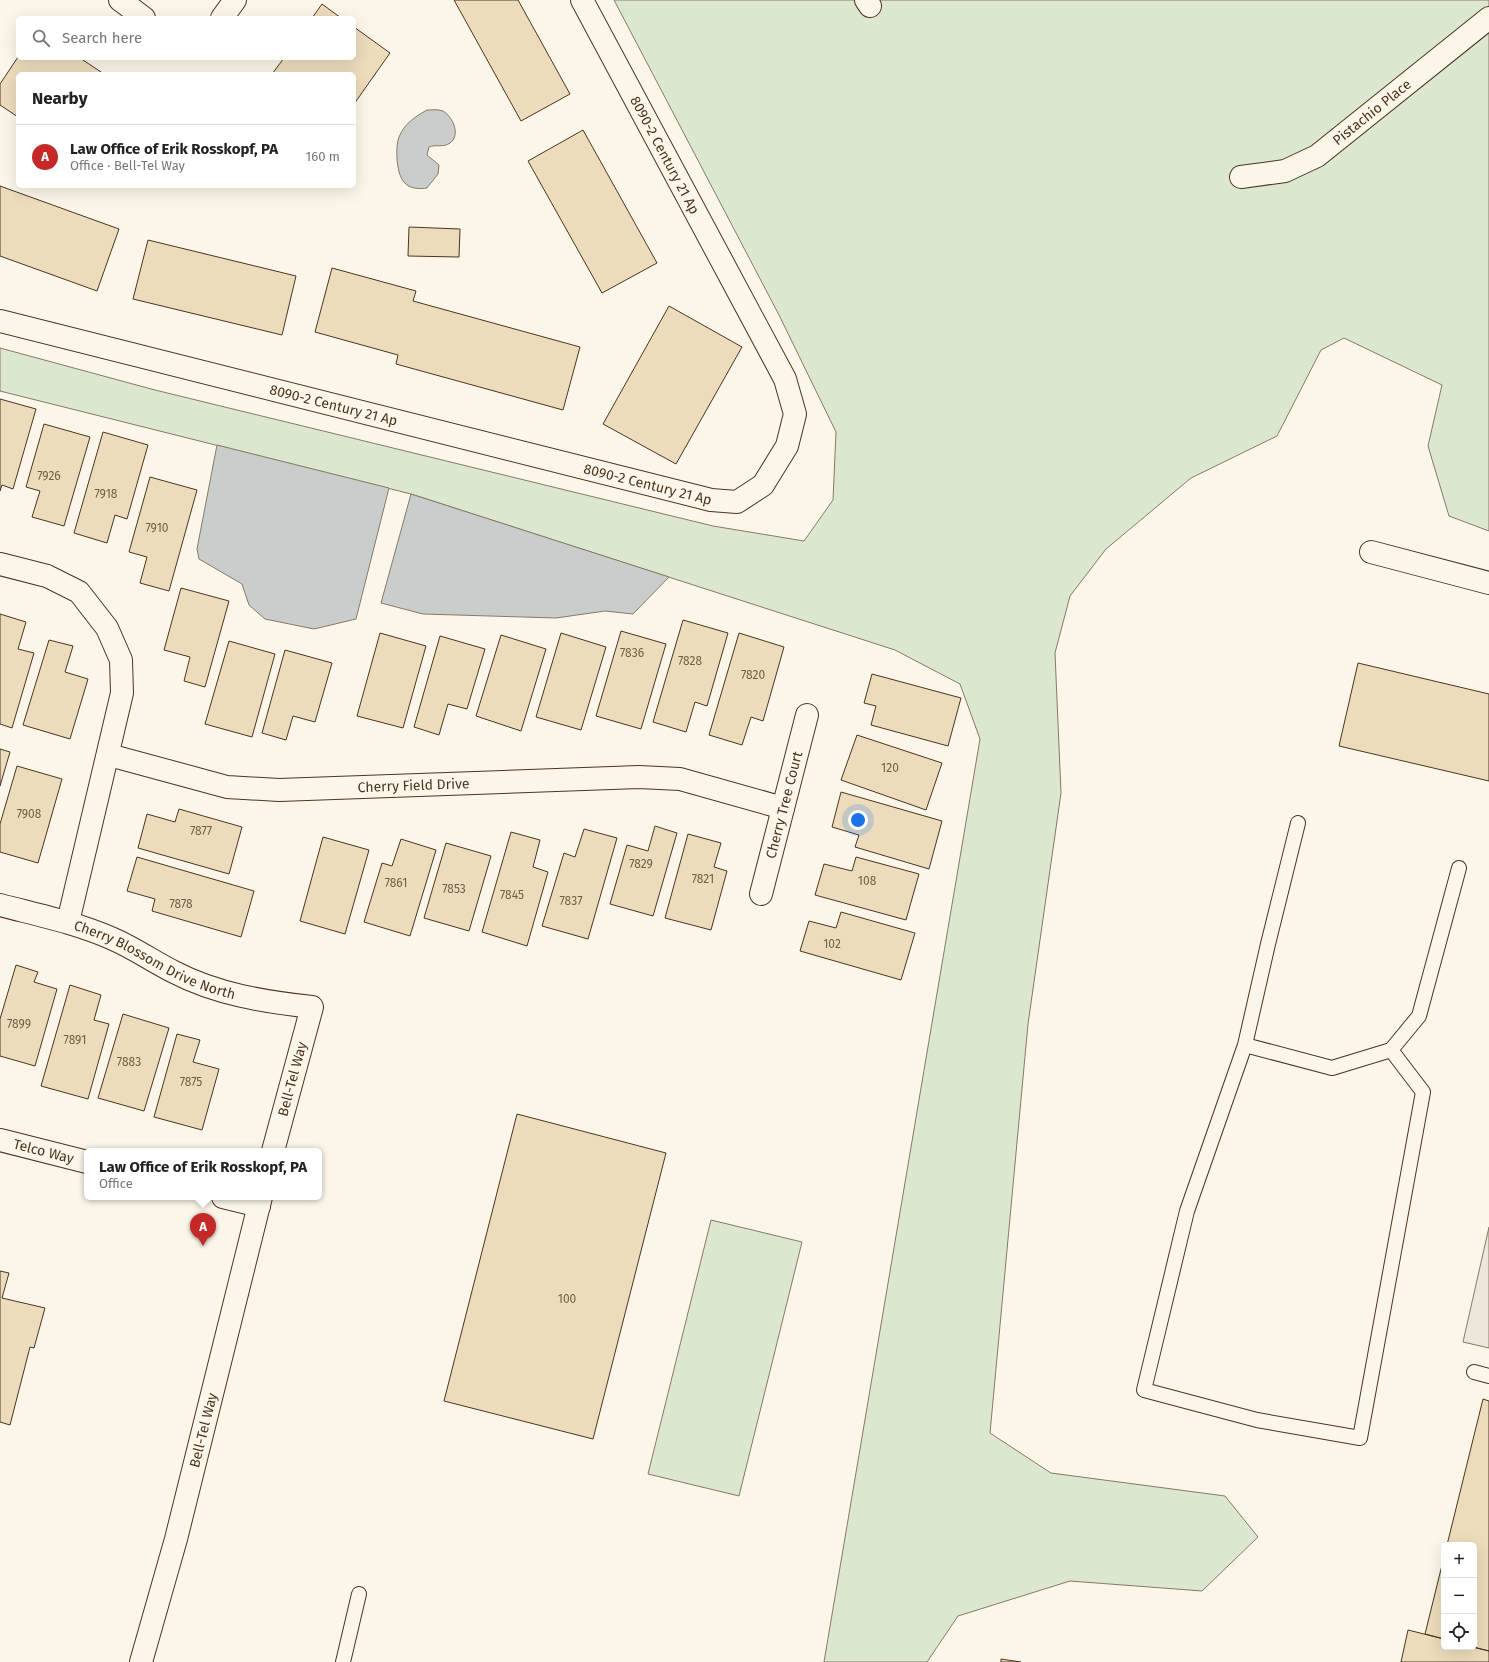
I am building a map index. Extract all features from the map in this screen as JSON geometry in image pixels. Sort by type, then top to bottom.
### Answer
[{"type":"street","points":[[120,0],[141,16]]},
{"type":"street","points":[[223,16],[235,0]]},
{"type":"street","name":"8090-2 Century 21 Ap","points":[[0,321],[711,500],[737,502],[763,485],[787,446],[795,414],[785,379],[582,0]]},
{"type":"street","name":"Pistachio Place","points":[[1241,177],[1284,170],[1318,156],[1489,18]]},
{"type":"street","points":[[1371,552],[1489,583]]},
{"type":"street","points":[[0,564],[47,576],[79,592],[107,628],[121,660],[122,693],[109,755],[68,922]]},
{"type":"street","name":"Cherry Tree Court","points":[[761,894],[807,715]]},
{"type":"street","name":"Cherry Field Drive","points":[[109,755],[227,787],[279,790],[639,777],[680,779],[782,808]]},
{"type":"street","name":"Cherry Blossom Drive North","points":[[0,906],[68,922],[114,939],[176,973],[211,986],[264,1002],[312,1007]]},
{"type":"street","name":"Bell-Tel Way","points":[[274,1148],[312,1007]]},
{"type":"street","name":"Telco Way","points":[[0,1140],[84,1161]]},
{"type":"street","points":[[245,1200],[260,1202]]},
{"type":"street","name":"Bell-Tel Way","points":[[141,1662],[176,1539],[260,1202]]},
{"type":"lane","points":[[1298,823],[1245,1044],[1187,1211],[1144,1390],[1257,1420],[1360,1438],[1423,1092],[1391,1050]]},
{"type":"lane","points":[[1245,1044],[1332,1068],[1391,1050],[1419,1016],[1460,868]]},
{"type":"lane","points":[[1474,1372],[1489,1376]]},
{"type":"lane","points":[[343,1662],[358,1594]]},
{"type":"green space","points":[[614,0],[1489,0],[1489,531],[1449,516],[1428,446],[1442,385],[1344,338],[1321,350],[1277,436],[1191,478],[1106,549],[1070,596],[1055,653],[1061,793],[1028,1024],[990,1433],[1051,1473],[1225,1496],[1258,1537],[1202,1591],[1070,1581],[958,1616],[927,1662],[824,1662],[980,739],[960,684],[895,650],[411,494],[0,391],[0,348],[155,390],[713,526],[804,541],[833,500],[836,432],[779,315]]},
{"type":"green space","points":[[711,1220],[802,1242],[739,1496],[648,1474]]},
{"type":"shaded area","points":[[427,110],[439,110],[447,114],[453,122],[455,135],[450,143],[442,146],[429,147],[427,155],[439,165],[438,174],[427,188],[416,188],[406,184],[400,175],[397,162],[397,148],[401,132],[407,124]]},
{"type":"shaded area","points":[[217,445],[389,488],[356,619],[314,629],[265,619],[249,605],[242,584],[199,559],[197,549]]},
{"type":"shaded area","points":[[411,494],[669,577],[633,614],[605,611],[556,618],[423,614],[381,603]]},
{"type":"shaded area","points":[[1489,1227],[1489,1348],[1463,1342]]},
{"type":"building","points":[[454,0],[518,0],[570,94],[521,121]]},
{"type":"building","points":[[322,4],[338,16],[313,16]]},
{"type":"building","points":[[356,28],[390,53],[356,101],[356,72],[274,72],[282,60],[356,60]]},
{"type":"building","points":[[16,60],[83,60],[101,72],[16,72],[16,116],[0,105],[0,84]]},
{"type":"building","points":[[583,130],[657,263],[602,293],[528,161]]},
{"type":"building","points":[[0,186],[119,229],[97,291],[0,256]]},
{"type":"building","points":[[409,227],[460,229],[459,257],[408,256]]},
{"type":"building","points":[[148,240],[296,276],[282,335],[133,299]]},
{"type":"building","points":[[332,268],[416,291],[413,301],[580,347],[563,410],[396,364],[398,355],[315,332]]},
{"type":"building","points":[[669,306],[742,347],[676,464],[603,424]]},
{"type":"building","points":[[0,399],[36,409],[13,489],[2,485],[0,491]]},
{"type":"building","points":[[44,424],[90,437],[64,526],[32,517],[40,491],[26,487]]},
{"type":"building","points":[[103,432],[148,445],[127,519],[115,515],[107,543],[74,533]]},
{"type":"building","points":[[150,477],[197,490],[169,591],[140,583],[147,557],[129,552]]},
{"type":"building","points":[[181,588],[229,601],[205,687],[184,681],[190,657],[164,650]]},
{"type":"building","points":[[0,614],[26,622],[18,649],[34,653],[12,728],[0,724]]},
{"type":"building","points":[[683,620],[728,633],[707,706],[695,702],[686,732],[653,722]]},
{"type":"building","points":[[621,631],[666,644],[641,729],[596,716]]},
{"type":"building","points":[[380,633],[426,646],[403,728],[357,716]]},
{"type":"building","points":[[561,633],[606,647],[581,730],[536,717]]},
{"type":"building","points":[[739,633],[784,647],[763,721],[751,717],[742,745],[709,735]]},
{"type":"building","points":[[501,635],[546,649],[521,731],[476,716]]},
{"type":"building","points":[[440,636],[485,649],[467,709],[448,704],[439,735],[414,727]]},
{"type":"building","points":[[49,640],[73,646],[65,672],[88,679],[70,739],[23,725]]},
{"type":"building","points":[[229,641],[275,654],[252,737],[205,724]]},
{"type":"building","points":[[285,650],[332,663],[315,722],[293,716],[286,740],[262,733]]},
{"type":"building","points":[[1358,663],[1489,694],[1489,781],[1339,746]]},
{"type":"building","points":[[872,674],[961,698],[948,746],[871,725],[876,706],[864,703]]},
{"type":"building","points":[[857,735],[942,763],[926,810],[841,780]]},
{"type":"building","points":[[0,749],[10,752],[0,786]]},
{"type":"building","points":[[17,766],[62,779],[38,863],[0,852],[0,824]]},
{"type":"building","points":[[841,792],[942,821],[929,869],[855,847],[859,835],[832,827]]},
{"type":"building","points":[[179,809],[242,827],[229,874],[138,848],[147,814],[175,822]]},
{"type":"building","points":[[655,826],[677,833],[653,916],[610,904],[627,845],[648,851]]},
{"type":"building","points":[[584,829],[617,838],[588,939],[542,926],[564,853],[575,857]]},
{"type":"building","points":[[511,832],[540,840],[533,867],[548,872],[527,946],[482,932]]},
{"type":"building","points":[[688,834],[721,843],[714,867],[727,871],[711,930],[665,918]]},
{"type":"building","points":[[323,837],[369,850],[345,934],[300,921]]},
{"type":"building","points":[[401,839],[436,850],[410,936],[364,922],[382,863],[392,866]]},
{"type":"building","points":[[446,843],[491,856],[469,931],[424,918]]},
{"type":"building","points":[[137,857],[254,891],[241,937],[152,911],[155,899],[127,891]]},
{"type":"building","points":[[856,857],[919,874],[906,920],[815,895],[824,864],[852,871]]},
{"type":"building","points":[[841,912],[915,933],[901,980],[800,951],[809,921],[836,928]]},
{"type":"building","points":[[16,965],[38,972],[34,982],[57,989],[35,1066],[0,1056],[0,1019]]},
{"type":"building","points":[[70,985],[101,995],[94,1020],[109,1024],[88,1099],[41,1086]]},
{"type":"building","points":[[123,1014],[169,1028],[144,1111],[98,1098]]},
{"type":"building","points":[[177,1034],[200,1040],[193,1062],[219,1069],[202,1130],[154,1117]]},
{"type":"building","points":[[517,1114],[666,1153],[593,1439],[444,1401]]},
{"type":"building","points":[[0,1271],[9,1273],[2,1298],[45,1308],[34,1348],[30,1347],[10,1425],[0,1422]]},
{"type":"building","points":[[1483,1399],[1489,1401],[1489,1651],[1477,1648],[1477,1542],[1448,1542]]},
{"type":"building","points":[[1441,1569],[1441,1638],[1425,1634]]},
{"type":"building","points":[[1408,1630],[1441,1638],[1441,1650],[1477,1650],[1477,1648],[1489,1651],[1489,1662],[1401,1662]]},
{"type":"building","points":[[1001,1659],[1021,1662],[1001,1662]]},
{"type":"place","name":"Law Office of Erik Rosskopf, PA","points":[[203,1246]]}]
